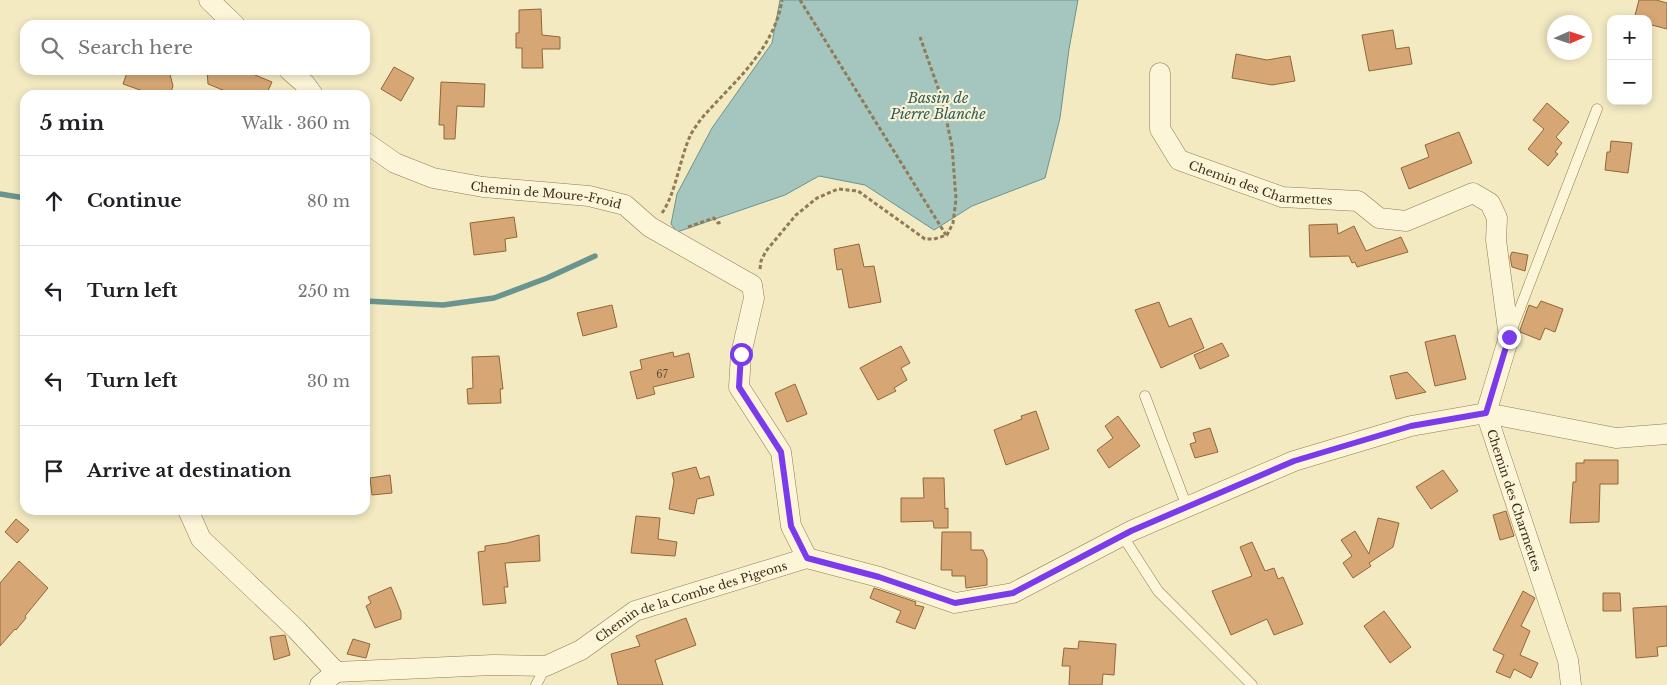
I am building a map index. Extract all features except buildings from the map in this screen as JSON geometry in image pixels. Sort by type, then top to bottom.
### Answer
[{"type":"street","points":[[209,0],[231,20]]},
{"type":"street","name":"Chemin des Charmettes","points":[[1160,73],[1160,129],[1179,160],[1282,198],[1358,201],[1379,218],[1406,221],[1473,193],[1490,203],[1497,218],[1496,240],[1509,337],[1486,413],[1568,660],[1571,685]]},
{"type":"street","points":[[295,75],[309,90]]},
{"type":"street","name":"Chemin de Moure-Froid","points":[[370,146],[395,163],[433,178],[483,187],[589,196],[625,205],[650,227],[752,285]]},
{"type":"street","points":[[752,285],[754,298],[741,354],[739,387],[781,452],[791,526],[807,558],[879,577],[955,603],[1013,593],[1122,535],[1294,461],[1411,426],[1486,413],[1616,438],[1667,434]]},
{"type":"street","points":[[190,515],[201,539],[296,629],[336,672],[320,685]]},
{"type":"street","name":"Chemin de la Combe des Pigeons","points":[[336,672],[493,665],[546,666],[581,650],[635,611],[807,558]]},
{"type":"lane","points":[[1509,337],[1597,110]]},
{"type":"lane","points":[[1145,396],[1187,507]]},
{"type":"lane","points":[[1122,535],[1158,590],[1252,685]]},
{"type":"lane","points":[[536,685],[546,666]]},
{"type":"path","points":[[650,227],[664,211],[691,135],[702,116],[748,70],[769,41],[782,0]]},
{"type":"path","points":[[800,0],[947,236]]},
{"type":"path","points":[[920,37],[942,99],[952,146],[956,198],[953,223],[947,236]]},
{"type":"path","points":[[752,285],[758,279],[761,261],[766,251],[796,215],[817,198],[838,189],[858,191],[925,239],[947,236]]},
{"type":"path","points":[[714,218],[718,223],[722,222]]},
{"type":"water","name":"Bassin de Pierre Blanche","points":[[780,0],[1078,0],[1069,49],[1060,118],[1045,178],[972,206],[934,230],[865,185],[819,176],[785,195],[677,232],[671,224],[677,194],[712,128],[772,43]]},
{"type":"waterway","points":[[0,194],[20,197]]},
{"type":"waterway","points":[[370,301],[443,305],[494,298],[547,278],[595,256]]},
{"type":"route","points":[[741,354],[739,387],[781,452],[791,526],[807,558],[879,577],[955,603],[1013,593],[1131,531],[1294,461],[1411,426],[1486,413],[1509,337]]}]
